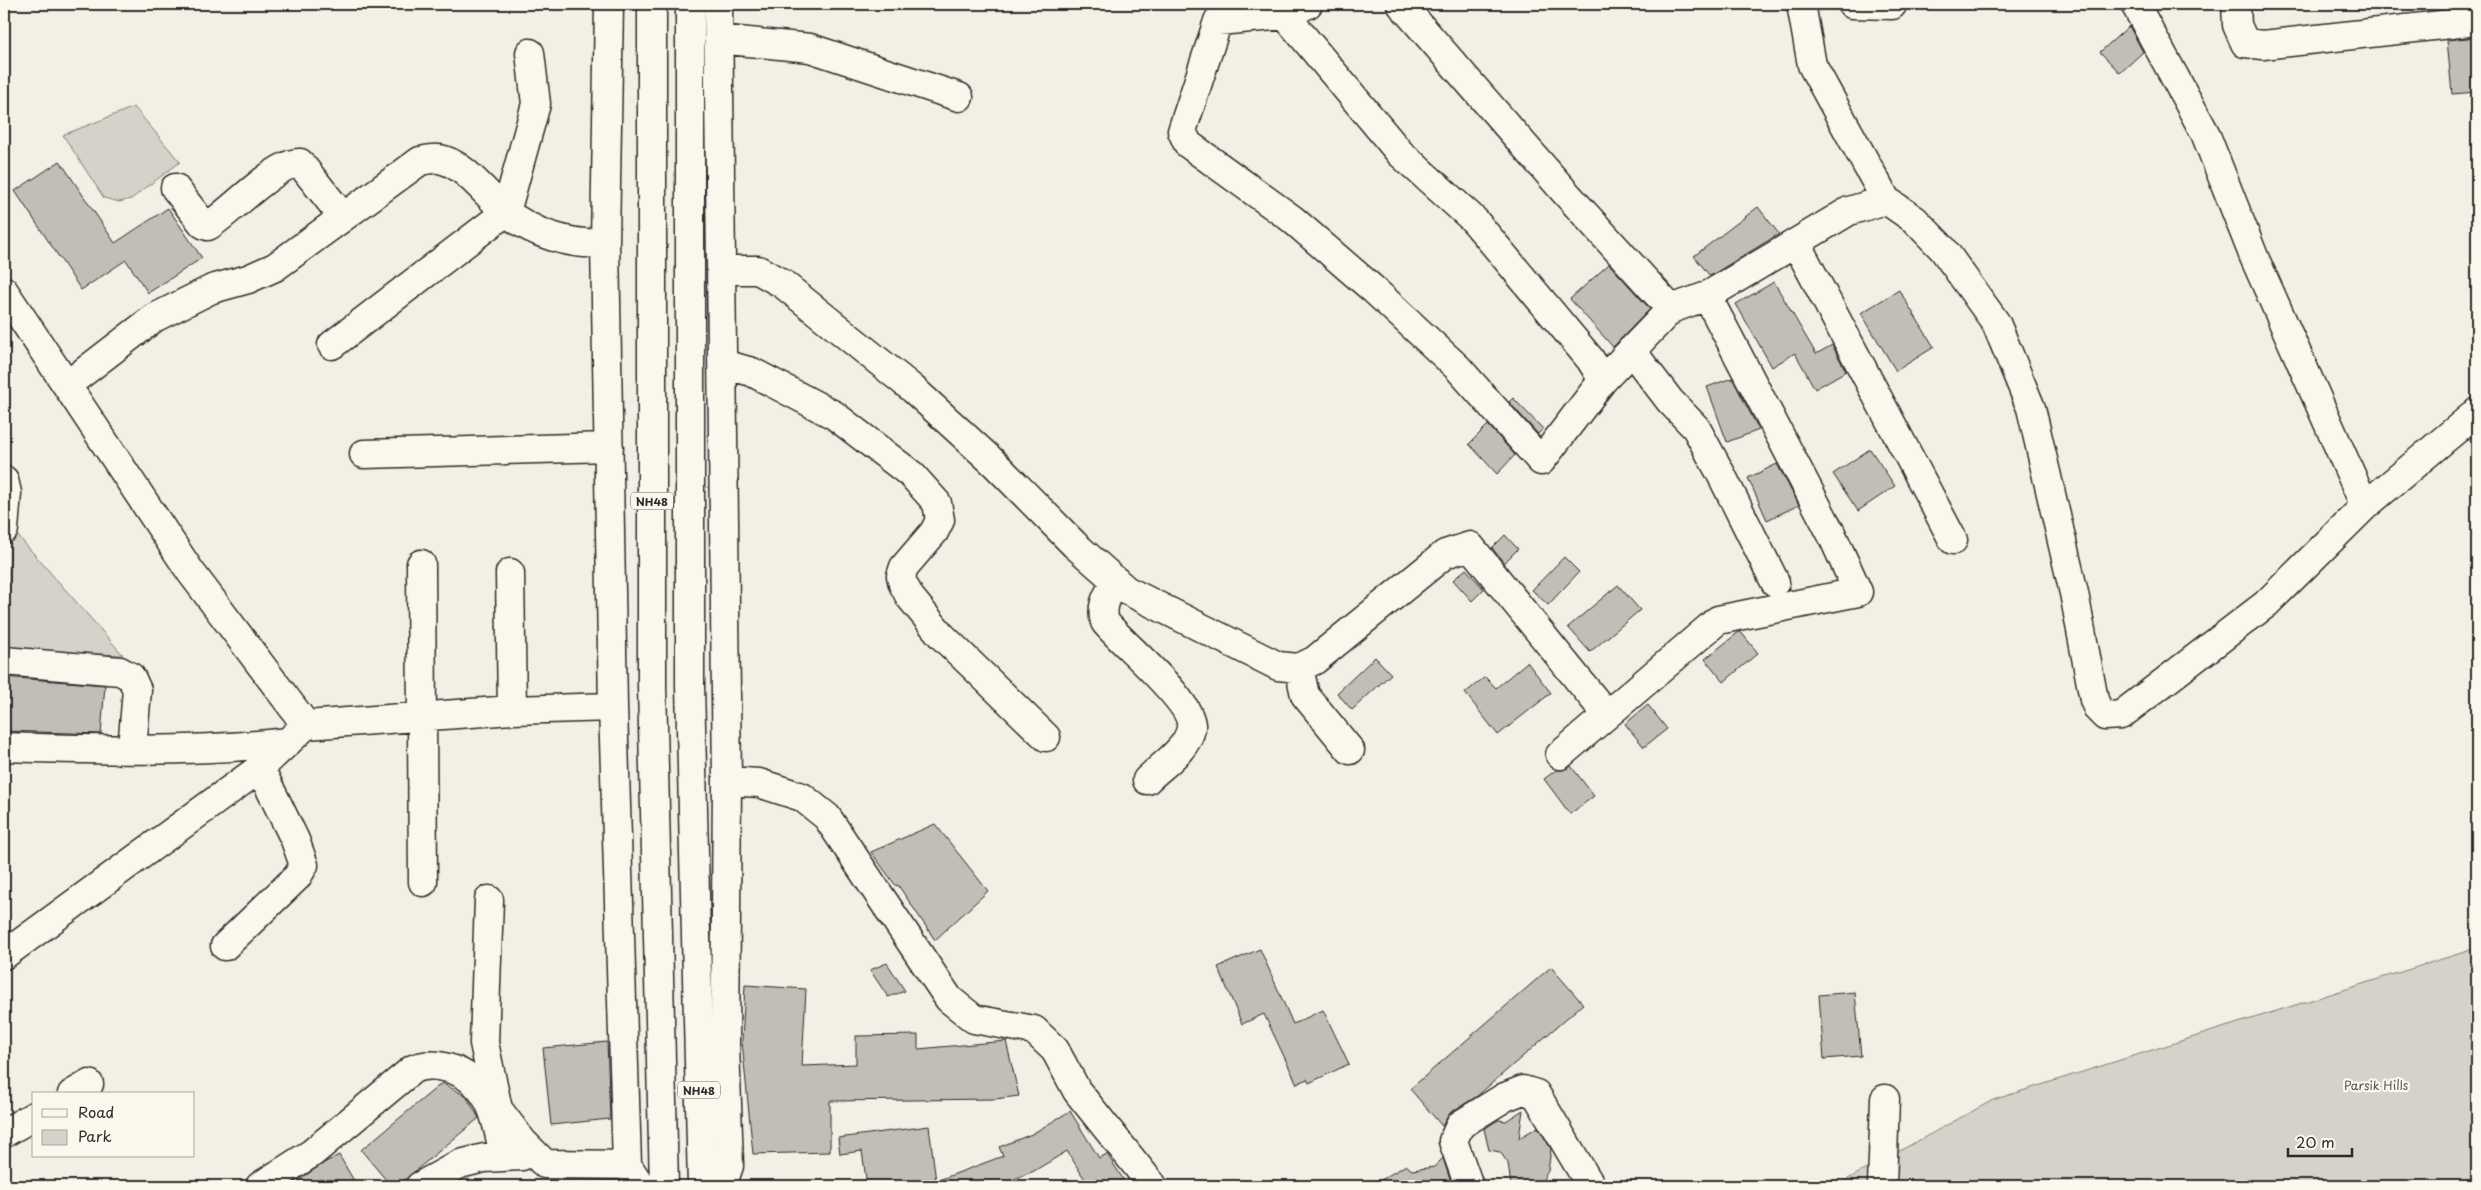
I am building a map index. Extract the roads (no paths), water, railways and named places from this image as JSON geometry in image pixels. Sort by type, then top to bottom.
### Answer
[{"type":"main road","points":[[489,900],[484,1043],[498,1109],[522,1142],[546,1164],[634,1176],[613,707],[605,244],[610,4]]},
{"type":"main road","name":"NH48","points":[[652,4],[652,685],[664,1186]]},
{"type":"main road","name":"NH48","points":[[690,4],[690,685],[702,1186]]},
{"type":"main road","points":[[718,4],[727,781],[725,1043],[729,1166],[722,1186]]},
{"type":"main road","points":[[1401,4],[1564,191],[1671,309]]},
{"type":"main road","points":[[1801,4],[1812,65],[1886,200],[1915,220],[1943,249],[1996,324],[2031,408],[2074,593],[2094,700],[2098,710],[2105,716],[2121,715],[2209,650],[2266,604],[2365,506],[2477,412]]},
{"type":"main road","points":[[1852,4],[1892,5]]},
{"type":"main road","points":[[2135,4],[2205,133],[2254,257],[2365,506]]},
{"type":"main road","points":[[2236,4],[2237,24],[2245,43],[2263,45],[2477,21]]},
{"type":"main road","points":[[1603,380],[1590,359],[1474,220],[1400,153],[1296,10],[1214,12],[1182,131],[1188,144],[1292,219],[1374,290],[1458,368],[1542,461],[1603,380],[1671,309],[1707,296],[1848,211],[1886,200]]},
{"type":"main road","points":[[718,39],[810,48],[960,97]]},
{"type":"main road","points":[[332,345],[506,212],[536,104],[530,53]]},
{"type":"main road","points":[[66,385],[122,340],[154,318],[212,289],[248,279],[275,267],[420,161],[439,158],[460,168],[506,212],[553,238],[605,244]]},
{"type":"main road","points":[[175,188],[203,224],[208,226],[268,178],[292,162],[300,163],[343,217]]},
{"type":"main road","points":[[1796,244],[1953,540]]},
{"type":"main road","points":[[721,270],[758,270],[783,284],[913,389],[995,464],[1075,546],[1126,590],[1278,666],[1299,668],[1314,660],[1341,640],[1445,554],[1470,546],[1607,715]]},
{"type":"main road","points":[[1560,755],[1718,620],[1858,592],[1832,535],[1707,296]]},
{"type":"main road","points":[[7,304],[66,385],[297,734]]},
{"type":"main road","points":[[1631,350],[1670,401],[1696,428],[1775,582]]},
{"type":"main road","points":[[723,364],[752,372],[834,416],[912,475],[938,504],[940,520],[934,532],[904,567],[901,576],[903,584],[910,597],[941,636],[1046,737]]},
{"type":"main road","points":[[364,454],[609,447]]},
{"type":"main road","points":[[4,480],[7,493],[4,530]]},
{"type":"main road","points":[[421,564],[423,882]]},
{"type":"main road","points":[[510,573],[512,710]]},
{"type":"main road","points":[[1116,581],[1104,602],[1102,612],[1105,622],[1172,690],[1186,710],[1191,727],[1183,745],[1147,780]]},
{"type":"main road","points":[[4,661],[120,671],[131,677],[137,690],[132,750]]},
{"type":"main road","points":[[1299,668],[1305,695],[1350,750]]},
{"type":"main road","points":[[4,747],[132,750],[229,749],[297,734],[423,716],[512,710],[613,707]]},
{"type":"main road","points":[[4,955],[260,768],[297,734]]},
{"type":"main road","points":[[225,946],[297,877],[304,865],[295,840],[260,768]]},
{"type":"main road","points":[[727,781],[759,783],[802,797],[827,817],[949,1000],[974,1019],[1034,1030],[1055,1050],[1077,1091],[1153,1186]]},
{"type":"main road","points":[[260,1186],[312,1153],[413,1069],[423,1065],[449,1068],[471,1077],[487,1097],[498,1124],[504,1157]]},
{"type":"main road","points":[[1469,1186],[1453,1141],[1460,1125],[1505,1097],[1523,1090],[1536,1094],[1591,1186]]},
{"type":"main road","points":[[1882,1186],[1885,1099]]},
{"type":"main road","points":[[4,1133],[32,1117]]},
{"type":"main road","points":[[420,1186],[460,1164],[484,1158],[536,1154]]},
{"type":"park label","name":"Parsik Hills","points":[[2376,1085]]}]
